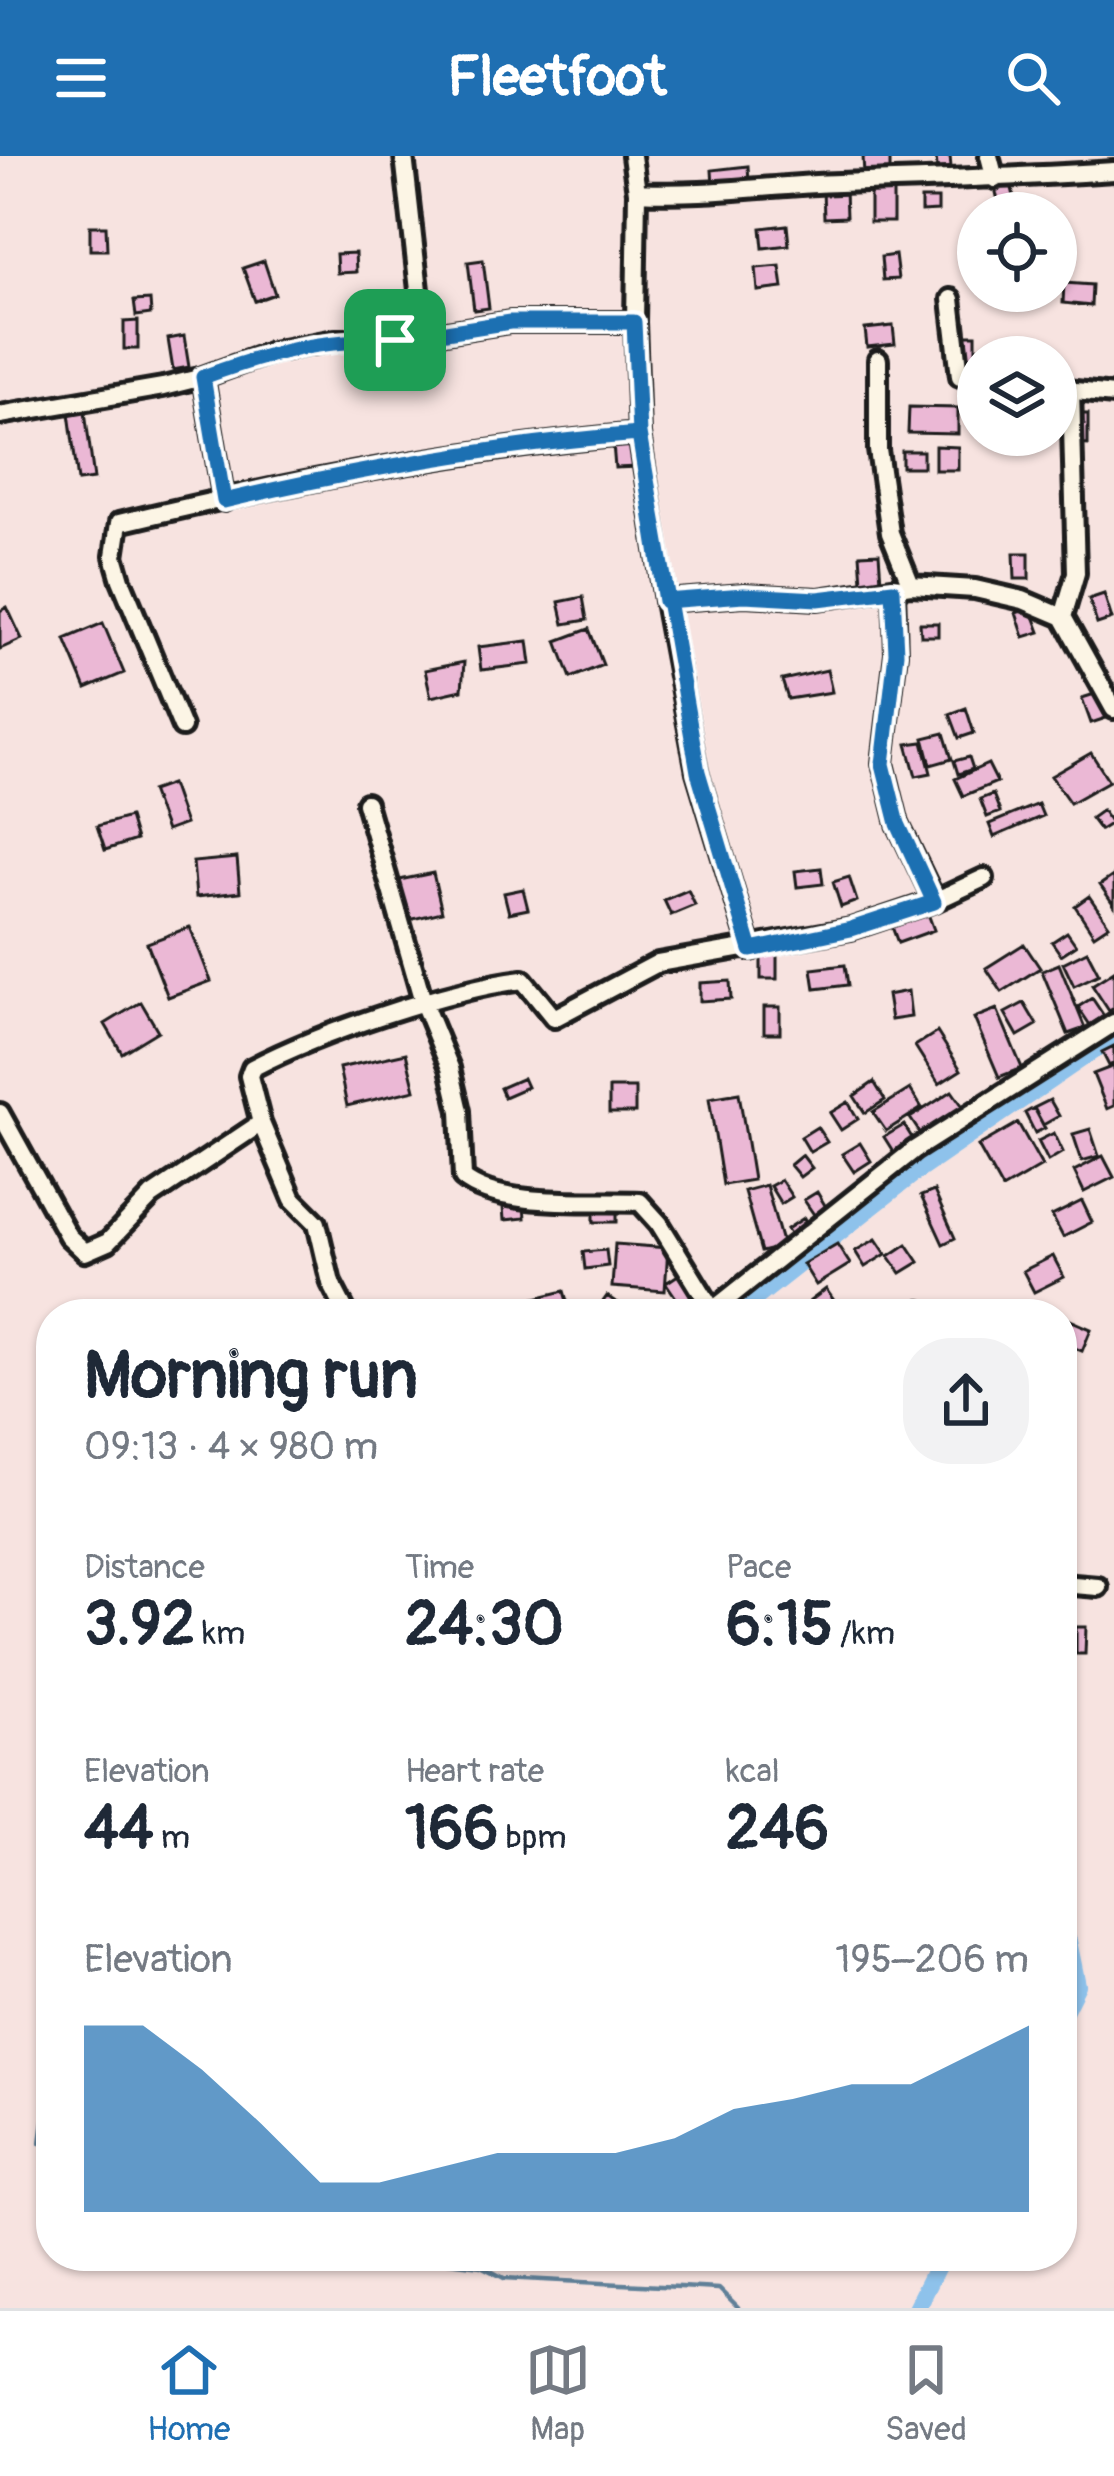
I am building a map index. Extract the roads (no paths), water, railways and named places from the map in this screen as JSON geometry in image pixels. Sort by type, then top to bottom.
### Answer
[{"type":"street","points":[[404,156],[424,335]]},
{"type":"street","points":[[632,156],[637,192],[634,322],[639,434],[698,772],[751,950]]},
{"type":"street","points":[[989,156],[995,179]]},
{"type":"street","points":[[637,192],[681,195],[1114,171]]},
{"type":"street","points":[[951,298],[957,350]]},
{"type":"street","points":[[0,415],[120,396],[203,377],[272,352],[335,340],[395,340],[510,322],[634,322]]},
{"type":"street","points":[[878,360],[881,471],[902,587],[883,764],[898,824],[934,902]]},
{"type":"street","points":[[203,377],[224,501]]},
{"type":"street","points":[[1077,391],[1114,394]]},
{"type":"street","points":[[182,727],[121,580],[114,556],[119,523],[413,464],[572,439],[639,434]]},
{"type":"street","points":[[1063,617],[1076,573],[1068,456]]},
{"type":"street","points":[[665,601],[744,595],[818,599],[902,587],[1007,596],[1063,617],[1114,709]]},
{"type":"street","points":[[366,803],[424,1005],[450,1068],[460,1111],[463,1178],[501,1194],[537,1201],[640,1202],[659,1223],[704,1299]]},
{"type":"street","points":[[339,1299],[317,1223],[293,1199],[261,1123],[249,1076],[252,1067],[494,984],[523,980],[554,1018],[658,963],[851,929],[934,902],[984,878]]},
{"type":"street","points":[[728,1299],[914,1150],[1114,1023]]},
{"type":"street","points":[[0,1113],[68,1236],[85,1252],[108,1242],[152,1196],[261,1123]]},
{"type":"street","points":[[1077,1585],[1098,1587]]},
{"type":"waterway","points":[[754,1299],[917,1171],[1114,1036]]},
{"type":"waterway","points":[[491,2271],[504,2278],[719,2289],[738,2308]]},
{"type":"waterway","points":[[916,2308],[934,2271]]}]
